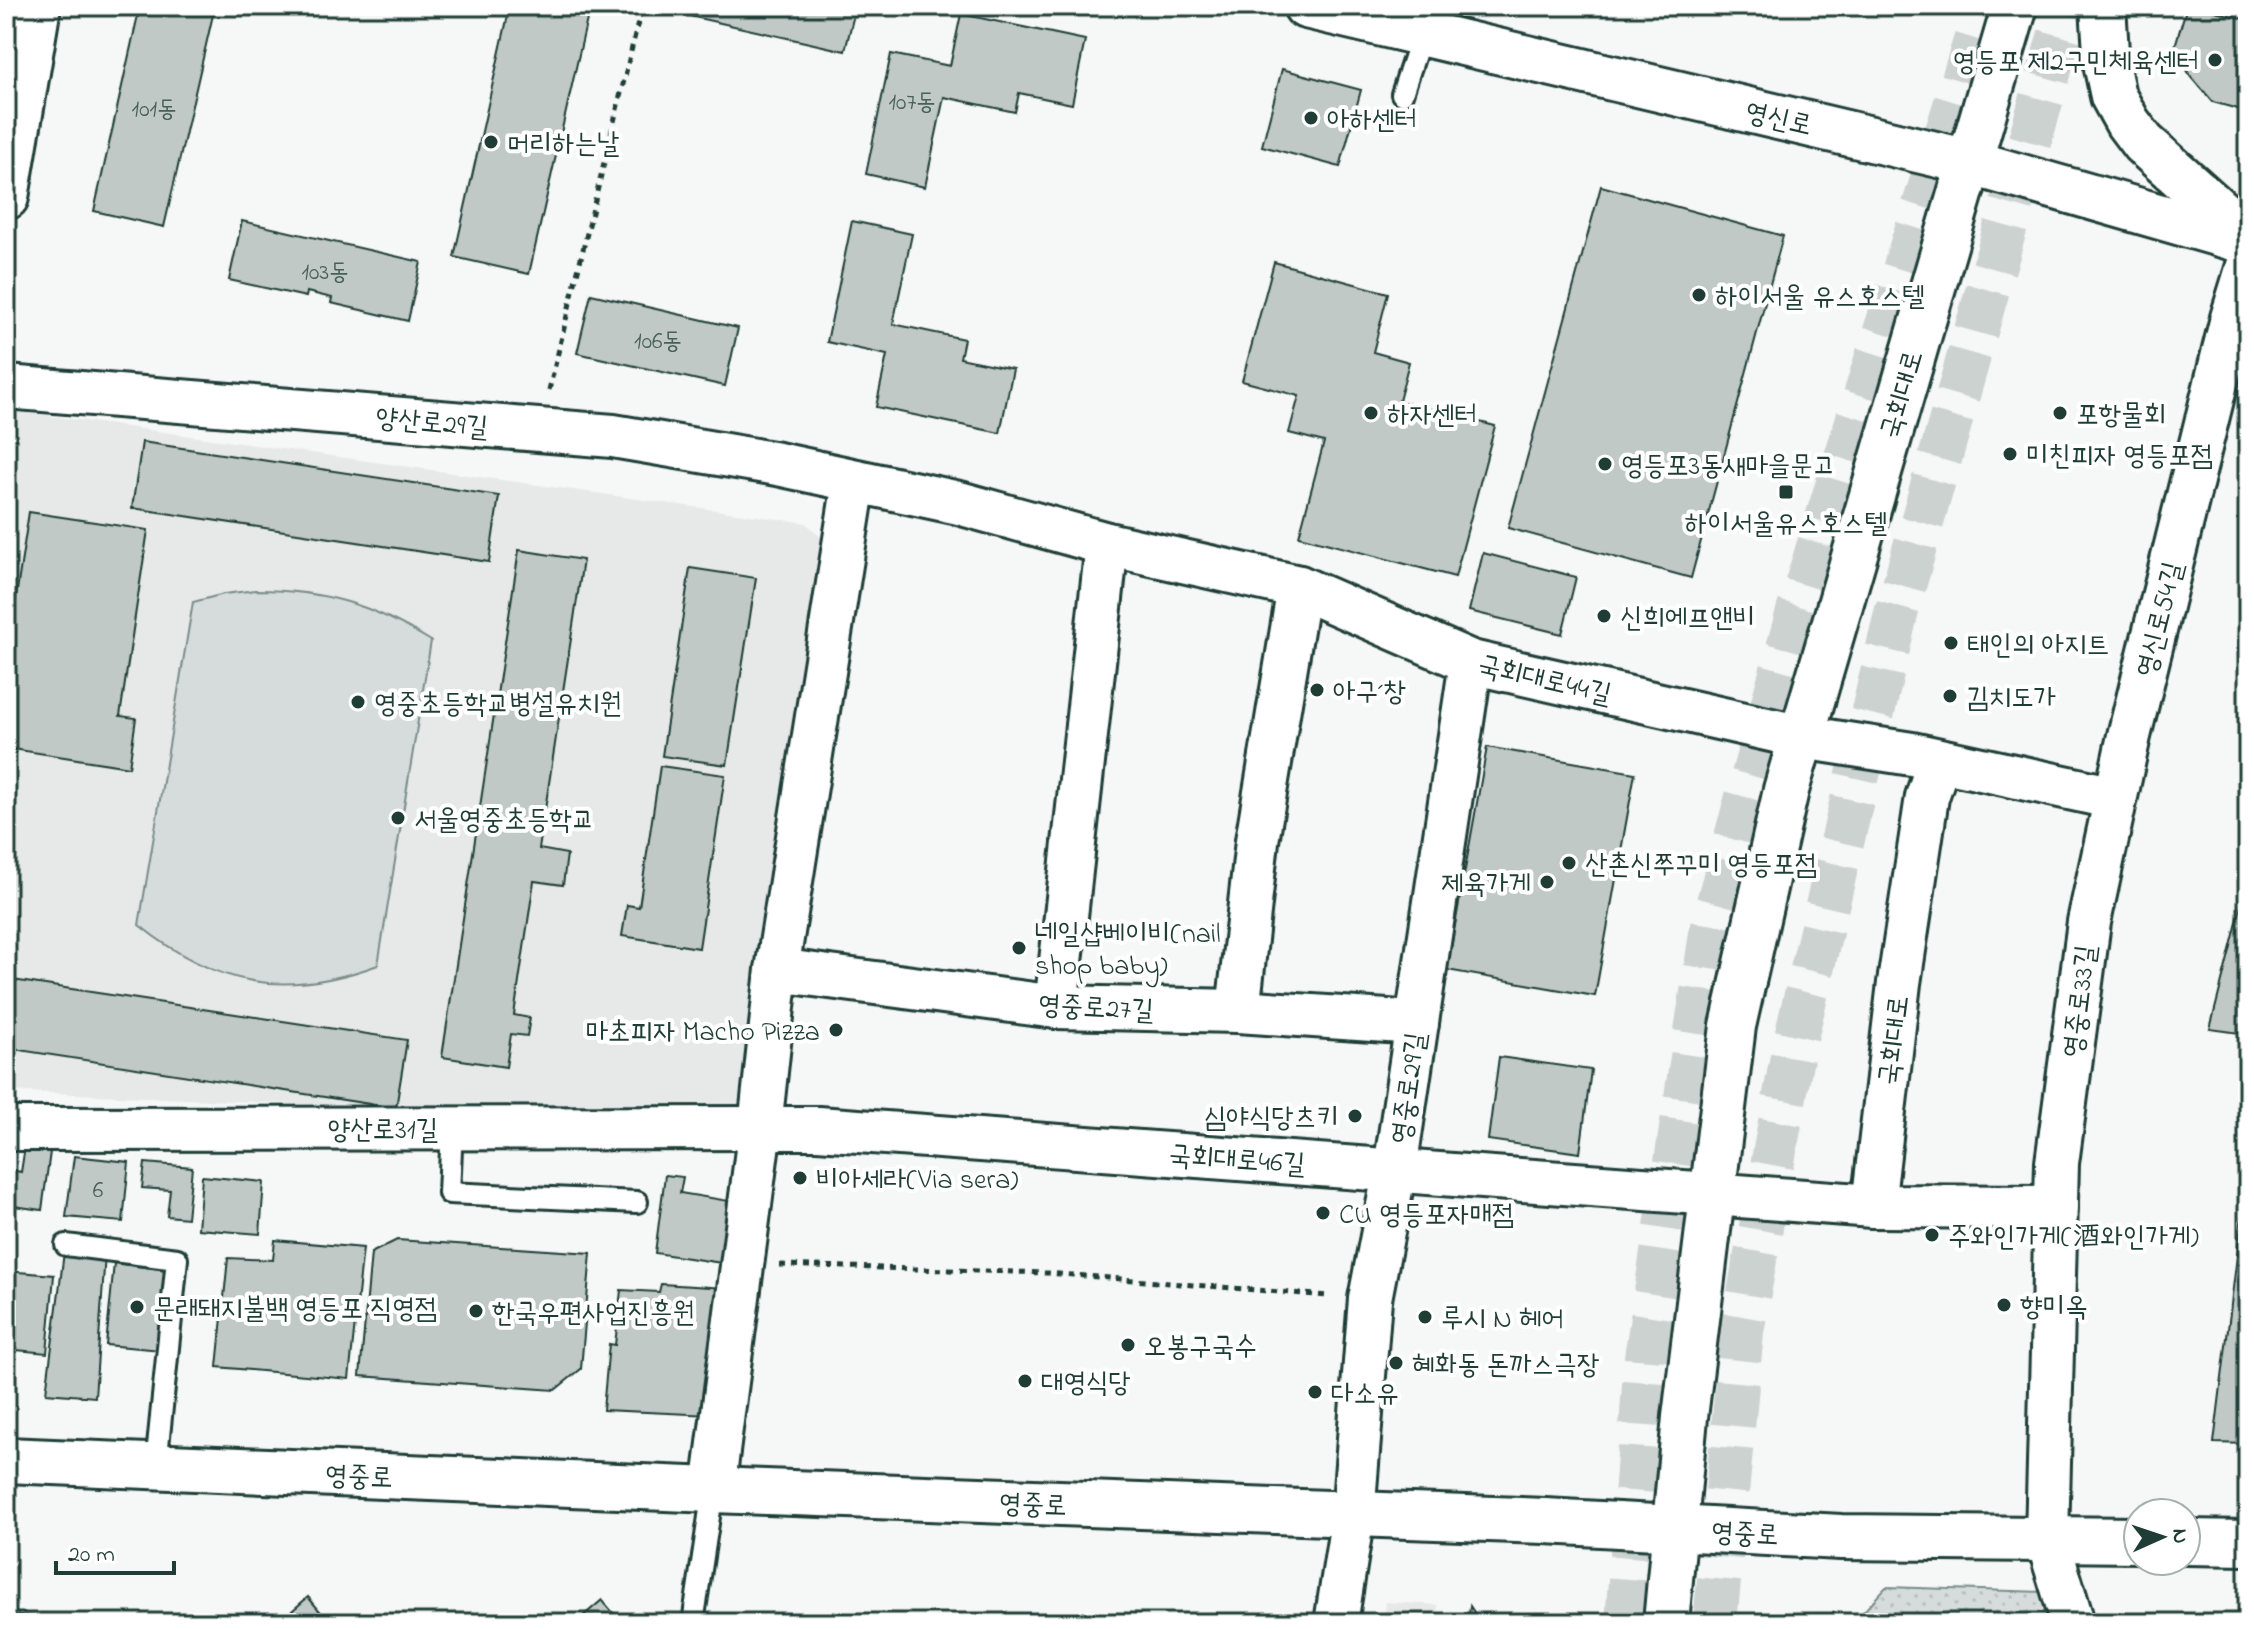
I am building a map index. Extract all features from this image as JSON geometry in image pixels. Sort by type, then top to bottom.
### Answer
[{"type":"main road","points":[[6,197],[38,6]]},
{"type":"main road","name":"영신로","points":[[1306,6],[1969,162],[2248,239]]},
{"type":"main road","name":"국회대로","points":[[1666,1623],[1685,1417],[1733,1026],[1786,790],[2015,6]]},
{"type":"main road","points":[[2103,6],[2107,68],[2113,96],[2128,123],[2143,143],[2248,239]]},
{"type":"main road","name":"영중로","points":[[6,1460],[1841,1537],[2122,1540]]},
{"type":"main road","points":[[2202,1542],[2248,1543]]},
{"type":"street","name":"영신로54길","points":[[2115,798],[2232,318],[2248,266]]},
{"type":"street","name":"양산로29길","points":[[6,387],[613,436],[778,464],[854,482]]},
{"type":"street","name":"국회대로44길","points":[[854,482],[959,503],[1107,544],[1299,587],[1471,662],[1802,737]]},
{"type":"street","points":[[713,1490],[777,970],[854,482]]},
{"type":"street","points":[[1056,1007],[1107,544]]},
{"type":"street","points":[[1238,1011],[1257,841],[1299,587]]},
{"type":"street","name":"영중로29길","points":[[1353,1515],[1370,1299],[1395,1169],[1471,662]]},
{"type":"street","points":[[1802,737],[1912,754],[2115,798]]},
{"type":"street","name":"국회대로","points":[[1873,1206],[1903,952],[1927,797],[1939,761]]},
{"type":"street","name":"영중로33길","points":[[2073,1623],[2047,1538],[2057,1163],[2089,922],[2115,798]]},
{"type":"street","name":"영중로27길","points":[[777,970],[1056,1007],[1238,1011],[1417,1023]]},
{"type":"street","name":"국회대로46길","points":[[760,1127],[818,1128],[1714,1194]]},
{"type":"street","name":"양산로31길","points":[[6,1129],[760,1127]]},
{"type":"street","points":[[1714,1194],[1873,1206],[2056,1207]]},
{"type":"street","points":[[1336,1623],[1353,1515]]},
{"type":"lane","points":[[1402,94],[1422,33]]},
{"type":"lane","points":[[452,1128],[449,1193],[637,1202]]},
{"type":"lane","points":[[66,1245],[177,1259],[156,1466]]},
{"type":"lane","points":[[693,1623],[713,1490]]},
{"type":"path","points":[[539,430],[642,6]]},
{"type":"path","points":[[742,1264],[1048,1273],[1370,1299]]},
{"type":"shaded area","name":"서울영중초등학교","points":[[14,411],[806,523],[828,544],[752,1100],[723,1123],[6,1091],[6,465]]},
{"type":"shaded area","points":[[256,590],[304,593],[348,602],[389,618],[431,641],[378,965],[312,982],[282,984],[224,974],[168,946],[139,925],[193,602]]},
{"type":"shaded area","points":[[1886,1587],[2045,1592],[2055,1623],[1853,1623]]},
{"type":"shaded area","points":[[1386,1602],[1438,1605],[1436,1623],[1384,1623]]},
{"type":"building","points":[[140,6],[215,6],[164,227],[94,211]]},
{"type":"building","points":[[510,6],[590,6],[529,274],[454,257]]},
{"type":"building","points":[[668,6],[856,6],[845,51],[667,11]]},
{"type":"building","name":"영등포 제2구민체육센터","points":[[2187,6],[2248,20],[2248,112],[2213,102],[2189,74],[2175,46]]},
{"type":"building","points":[[961,14],[1085,40],[1072,104],[1019,93],[1015,112],[944,97],[925,187],[866,174],[891,54],[950,66]]},
{"type":"building","name":"아하센터","points":[[1282,69],[1361,90],[1340,167],[1262,146]]},
{"type":"building","points":[[1601,186],[1783,236],[1691,578],[1508,528]]},
{"type":"building","points":[[242,221],[421,262],[408,321],[331,303],[332,298],[307,292],[306,297],[229,280]]},
{"type":"building","points":[[852,221],[912,234],[893,324],[964,339],[960,358],[1013,369],[1000,433],[876,407],[887,355],[827,342]]},
{"type":"building","name":"하자센터","points":[[1274,262],[1388,293],[1373,352],[1409,362],[1399,401],[1495,426],[1455,577],[1299,536],[1324,442],[1289,433],[1299,396],[1242,381]]},
{"type":"building","points":[[591,294],[738,328],[725,386],[577,353]]},
{"type":"building","points":[[142,442],[499,496],[489,562],[132,508]]},
{"type":"building","points":[[29,512],[148,530],[120,716],[136,718],[129,767],[6,748],[6,662]]},
{"type":"building","points":[[519,550],[583,560],[539,849],[567,854],[563,885],[534,881],[514,1015],[530,1018],[527,1036],[511,1034],[506,1067],[442,1057]]},
{"type":"building","points":[[1483,553],[1576,577],[1562,634],[1469,611]]},
{"type":"building","points":[[690,568],[756,578],[727,765],[662,756]]},
{"type":"building","points":[[1487,747],[1635,773],[1595,996],[1447,970]]},
{"type":"building","points":[[660,766],[725,775],[699,948],[622,936],[627,905],[639,907]]},
{"type":"building","points":[[2248,879],[2248,1034],[2210,1029]]},
{"type":"building","points":[[6,979],[407,1040],[396,1108],[6,1048]]},
{"type":"building","points":[[1499,1057],[1591,1070],[1580,1153],[1488,1140]]},
{"type":"building","points":[[25,1147],[50,1152],[42,1210],[6,1205],[6,1169],[21,1172]]},
{"type":"building","points":[[74,1156],[129,1162],[123,1222],[66,1217]]},
{"type":"building","points":[[145,1163],[192,1167],[187,1218],[167,1216],[170,1190],[142,1188]]},
{"type":"building","points":[[2248,1166],[2248,1444],[2214,1443]]},
{"type":"building","points":[[665,1175],[683,1177],[680,1193],[729,1201],[722,1263],[655,1253]]},
{"type":"building","points":[[202,1176],[264,1182],[260,1234],[198,1229]]},
{"type":"building","points":[[275,1240],[363,1248],[349,1379],[217,1367],[228,1258],[273,1260]]},
{"type":"building","name":"한국우편사업진흥원","points":[[397,1240],[591,1253],[581,1369],[555,1390],[360,1376],[371,1253]]},
{"type":"building","points":[[64,1252],[105,1254],[95,1397],[46,1393]]},
{"type":"building","name":"문래돼지불백 영등포 직영점","points":[[114,1263],[168,1270],[161,1350],[106,1345]]},
{"type":"building","points":[[6,1271],[54,1275],[47,1353],[6,1349]]},
{"type":"building","points":[[661,1284],[726,1288],[711,1415],[603,1410],[609,1344],[615,1345],[621,1290],[659,1292]]},
{"type":"building","points":[[308,1597],[330,1623],[278,1623]]},
{"type":"building","points":[[602,1600],[622,1623],[575,1623]]},
{"type":"building","points":[[1470,1606],[1481,1623],[1468,1623]]},
{"type":"building","points":[[6,1615],[71,1617],[71,1623],[6,1623]]},
{"type":"tunnel","points":[[1627,1623],[1646,1358],[1713,921],[1798,612],[1986,6]]},
{"type":"tunnel","points":[[1715,1623],[1742,1331],[1794,1046],[1896,614],[2068,6]]},
{"type":"place","name":"영등포 제2구민체육센터","points":[[2215,60]]},
{"type":"place","name":"아하센터","points":[[1311,118]]},
{"type":"place","name":"머리하는날","points":[[491,142]]},
{"type":"place","name":"하이서울 유스호스텔","points":[[1699,295]]},
{"type":"place","name":"하자센터","points":[[1371,413]]},
{"type":"place","name":"포항물회","points":[[2060,413]]},
{"type":"place","name":"미친피자 영등포점","points":[[2010,454]]},
{"type":"place","name":"영등포3동새마을문고","points":[[1605,464]]},
{"type":"place","name":"하이서울유스호스텔","points":[[1786,492]]},
{"type":"place","name":"신희에프앤비","points":[[1604,616]]},
{"type":"place","name":"태인의 아지트","points":[[1951,643]]},
{"type":"place","name":"아구´창","points":[[1317,690]]},
{"type":"place","name":"김치도가","points":[[1950,696]]},
{"type":"place","name":"영중초등학교병설유치원","points":[[358,702]]},
{"type":"place","name":"서울영중초등학교","points":[[398,818]]},
{"type":"place","name":"산촌신쭈꾸미 영등포점","points":[[1569,863]]},
{"type":"place","name":"제육가게","points":[[1547,882]]},
{"type":"place","name":"네일샵베이비(nail shop baby)","points":[[1019,948]]},
{"type":"place","name":"마초피자 Macho Pizza","points":[[836,1030]]},
{"type":"place","name":"심야식당츠키","points":[[1355,1116]]},
{"type":"place","name":"비아세라(Via sera)","points":[[800,1178]]},
{"type":"place","name":"CU 영등포자매점","points":[[1323,1213]]},
{"type":"place","name":"주와인가게(酒와인가게)","points":[[1932,1235]]},
{"type":"place","name":"향미옥","points":[[2004,1305]]},
{"type":"place","name":"문래돼지불백 영등포 직영점","points":[[137,1307]]},
{"type":"place","name":"한국우편사업진흥원","points":[[476,1311]]},
{"type":"place","name":"루시 N 헤어","points":[[1425,1317]]},
{"type":"place","name":"오봉구국수","points":[[1128,1345]]},
{"type":"place","name":"혜화동 돈까스극장","points":[[1396,1363]]},
{"type":"place","name":"대영식당","points":[[1025,1381]]},
{"type":"place","name":"다소유","points":[[1315,1392]]}]
